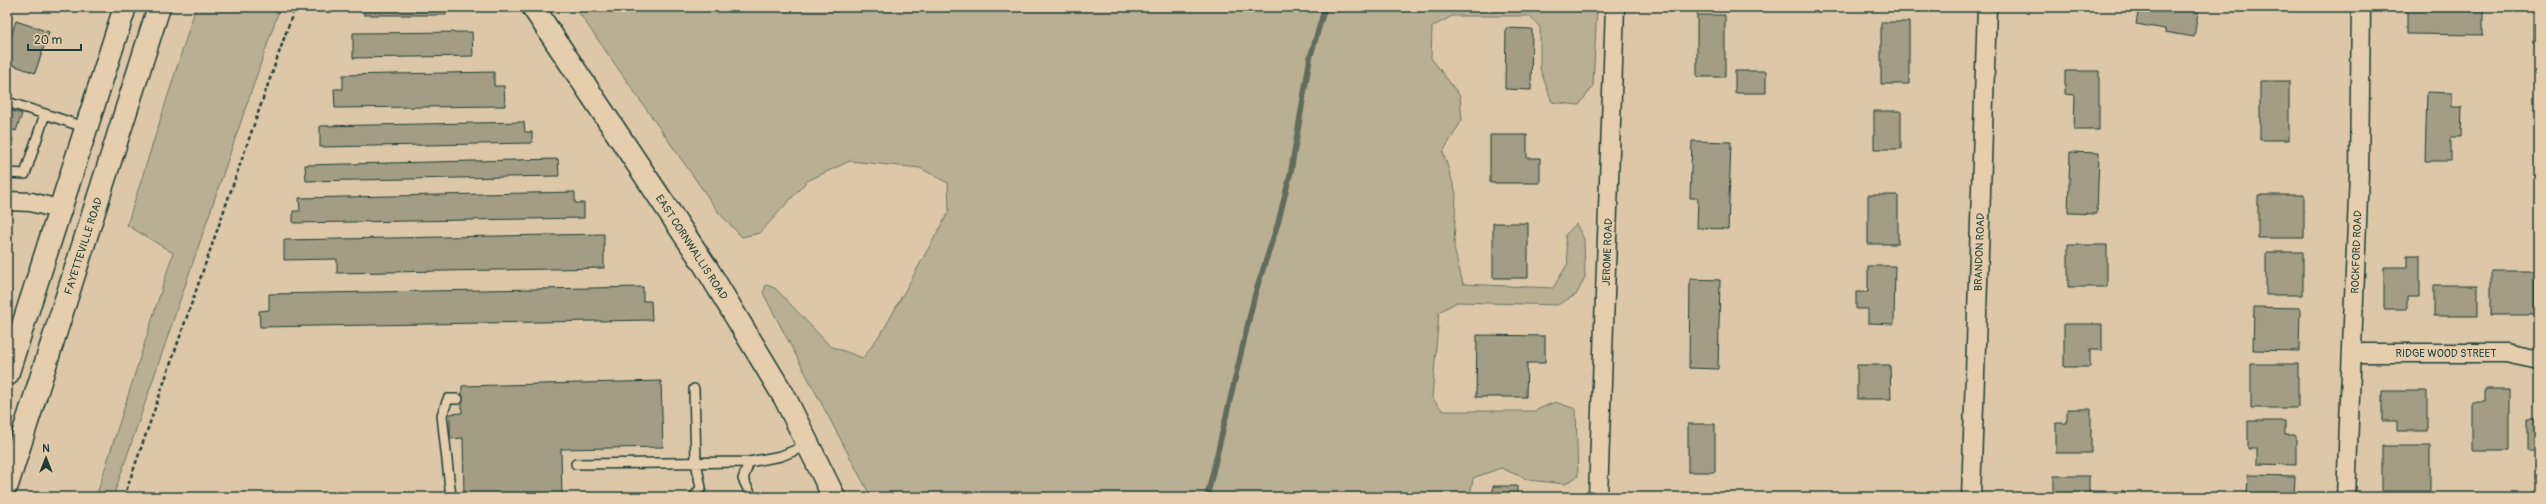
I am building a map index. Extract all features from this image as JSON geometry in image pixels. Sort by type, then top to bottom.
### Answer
[{"type":"main road","points":[[7,375],[62,210],[125,7]]},
{"type":"main road","name":"FAYETTEVILLE ROAD","points":[[7,485],[159,7]]},
{"type":"main road","name":"EAST CORNWALLIS ROAD","points":[[533,7],[706,267],[785,398],[834,497]]},
{"type":"street","name":"JEROME ROAD","points":[[1598,497],[1615,7]]},
{"type":"street","name":"BRANDON ROAD","points":[[1971,497],[1987,7]]},
{"type":"street","name":"ROCKFORD ROAD","points":[[2346,497],[2359,173],[2361,7]]},
{"type":"street","points":[[7,201],[31,202],[62,210]]},
{"type":"street","name":"RIDGE WOOD STREET","points":[[2352,353],[2506,353],[2539,360]]},
{"type":"lane","points":[[7,102],[87,128]]},
{"type":"lane","points":[[7,172],[25,174],[46,114]]},
{"type":"lane","points":[[694,388],[696,462],[701,488],[694,497]]},
{"type":"lane","points":[[451,497],[442,415],[448,398],[458,399]]},
{"type":"lane","points":[[576,464],[749,462],[782,456],[808,445]]},
{"type":"lane","points":[[749,462],[743,479],[752,497]]},
{"type":"path","points":[[124,497],[295,7]]},
{"type":"shaded area","points":[[196,7],[280,7],[113,497],[96,497],[173,253],[127,225]]},
{"type":"shaded area","points":[[575,7],[1597,7],[1593,86],[1579,105],[1552,102],[1540,69],[1540,27],[1529,16],[1452,16],[1432,27],[1431,58],[1460,96],[1462,120],[1443,152],[1456,193],[1454,248],[1463,284],[1553,288],[1568,263],[1565,235],[1576,224],[1584,239],[1585,277],[1576,295],[1557,305],[1457,302],[1439,312],[1432,398],[1443,411],[1534,411],[1555,402],[1576,409],[1578,476],[1565,484],[1529,480],[1501,468],[1473,478],[1470,497],[871,497],[763,293],[766,285],[775,288],[830,346],[863,358],[884,329],[949,211],[948,183],[920,168],[850,161],[807,181],[760,233],[742,237],[719,213]]},
{"type":"building","points":[[364,7],[446,7],[446,15],[364,15]]},
{"type":"building","points":[[2139,7],[2199,7],[2194,37],[2165,32],[2165,29],[2136,24]]},
{"type":"building","points":[[2407,7],[2483,7],[2483,35],[2407,34]]},
{"type":"building","points":[[2533,14],[2539,14],[2539,43],[2533,43]]},
{"type":"building","points":[[1697,15],[1725,15],[1725,77],[1697,77]]},
{"type":"building","points":[[16,21],[49,32],[35,73],[7,63],[7,48]]},
{"type":"building","points":[[1881,22],[1909,22],[1909,84],[1881,84]]},
{"type":"building","points":[[1506,28],[1532,29],[1531,90],[1505,89]]},
{"type":"building","points":[[472,32],[473,56],[353,58],[353,33]]},
{"type":"building","points":[[1735,71],[1766,71],[1766,93],[1735,93]]},
{"type":"building","points":[[2065,71],[2099,71],[2099,130],[2074,130],[2075,95],[2065,94]]},
{"type":"building","points":[[494,72],[494,86],[504,86],[505,106],[335,108],[334,89],[343,89],[343,75]]},
{"type":"building","points":[[2260,81],[2289,81],[2289,140],[2260,140]]},
{"type":"building","points":[[2427,92],[2452,93],[2452,107],[2462,107],[2461,137],[2451,137],[2451,161],[2425,161]]},
{"type":"building","points":[[7,109],[22,114],[16,131],[7,128]]},
{"type":"building","points":[[1874,111],[1901,111],[1901,149],[1874,149]]},
{"type":"building","points":[[524,122],[525,132],[532,132],[532,143],[320,147],[320,126]]},
{"type":"building","points":[[1490,135],[1527,135],[1527,158],[1540,158],[1540,183],[1490,183]]},
{"type":"building","points":[[7,137],[13,139],[7,159]]},
{"type":"building","points":[[1692,141],[1731,142],[1728,229],[1697,228],[1698,198],[1690,198]]},
{"type":"building","points":[[2070,152],[2099,153],[2097,214],[2068,213]]},
{"type":"building","points":[[558,159],[559,176],[306,181],[305,165]]},
{"type":"building","points":[[575,192],[575,203],[584,203],[584,218],[293,223],[293,211],[300,211],[299,198]]},
{"type":"building","points":[[1868,195],[1898,195],[1898,244],[1868,244]]},
{"type":"building","points":[[2258,195],[2304,195],[2304,238],[2258,238]]},
{"type":"building","points":[[1493,223],[1528,223],[1528,278],[1493,278]]},
{"type":"building","points":[[604,234],[604,268],[337,273],[337,259],[284,260],[284,240]]},
{"type":"building","points":[[2068,245],[2107,245],[2107,287],[2068,287]]},
{"type":"building","points":[[2266,252],[2303,252],[2303,295],[2266,295]]},
{"type":"building","points":[[2407,255],[2420,255],[2420,297],[2407,297],[2407,309],[2384,309],[2384,267],[2407,267]]},
{"type":"building","points":[[1868,266],[1895,266],[1894,324],[1868,323],[1868,309],[1856,309],[1856,292],[1868,292]]},
{"type":"building","points":[[2491,271],[2535,271],[2535,315],[2491,315]]},
{"type":"building","points":[[1690,279],[1720,280],[1718,369],[1689,368]]},
{"type":"building","points":[[2434,285],[2478,285],[2478,316],[2434,316]]},
{"type":"building","points":[[643,287],[643,301],[651,301],[652,320],[260,327],[259,311],[269,310],[269,294]]},
{"type":"building","points":[[2254,307],[2300,308],[2299,351],[2253,350]]},
{"type":"building","points":[[2064,324],[2102,324],[2102,350],[2090,350],[2090,367],[2064,367]]},
{"type":"building","points":[[1477,335],[1545,336],[1545,363],[1527,363],[1526,397],[1476,397]]},
{"type":"building","points":[[2251,364],[2298,364],[2298,408],[2251,408]]},
{"type":"building","points":[[1857,365],[1890,365],[1891,399],[1857,399]]},
{"type":"building","points":[[661,381],[663,447],[561,449],[562,497],[464,497],[463,438],[450,439],[450,414],[462,413],[462,386]]},
{"type":"building","points":[[2485,389],[2509,389],[2509,450],[2472,450],[2472,402],[2485,402]]},
{"type":"building","points":[[2382,391],[2427,391],[2427,431],[2397,431],[2397,421],[2382,421]]},
{"type":"building","points":[[2067,409],[2091,409],[2091,453],[2056,453],[2056,423],[2067,423]]},
{"type":"building","points":[[2527,418],[2539,418],[2539,451],[2527,451]]},
{"type":"building","points":[[2248,421],[2285,421],[2285,435],[2296,435],[2296,465],[2257,464],[2257,449],[2248,449]]},
{"type":"building","points":[[1688,424],[1715,424],[1715,472],[1688,472]]},
{"type":"building","points":[[2382,446],[2430,446],[2430,491],[2382,491]]},
{"type":"building","points":[[2248,475],[2295,476],[2294,497],[2247,497]]},
{"type":"building","points":[[2054,476],[2089,476],[2089,491],[2125,491],[2125,497],[2054,497]]},
{"type":"building","points":[[1493,486],[1517,486],[1517,497],[1493,497]]},
{"type":"waterway","points":[[1207,497],[1255,294],[1278,223],[1291,171],[1310,58],[1325,7]]}]
